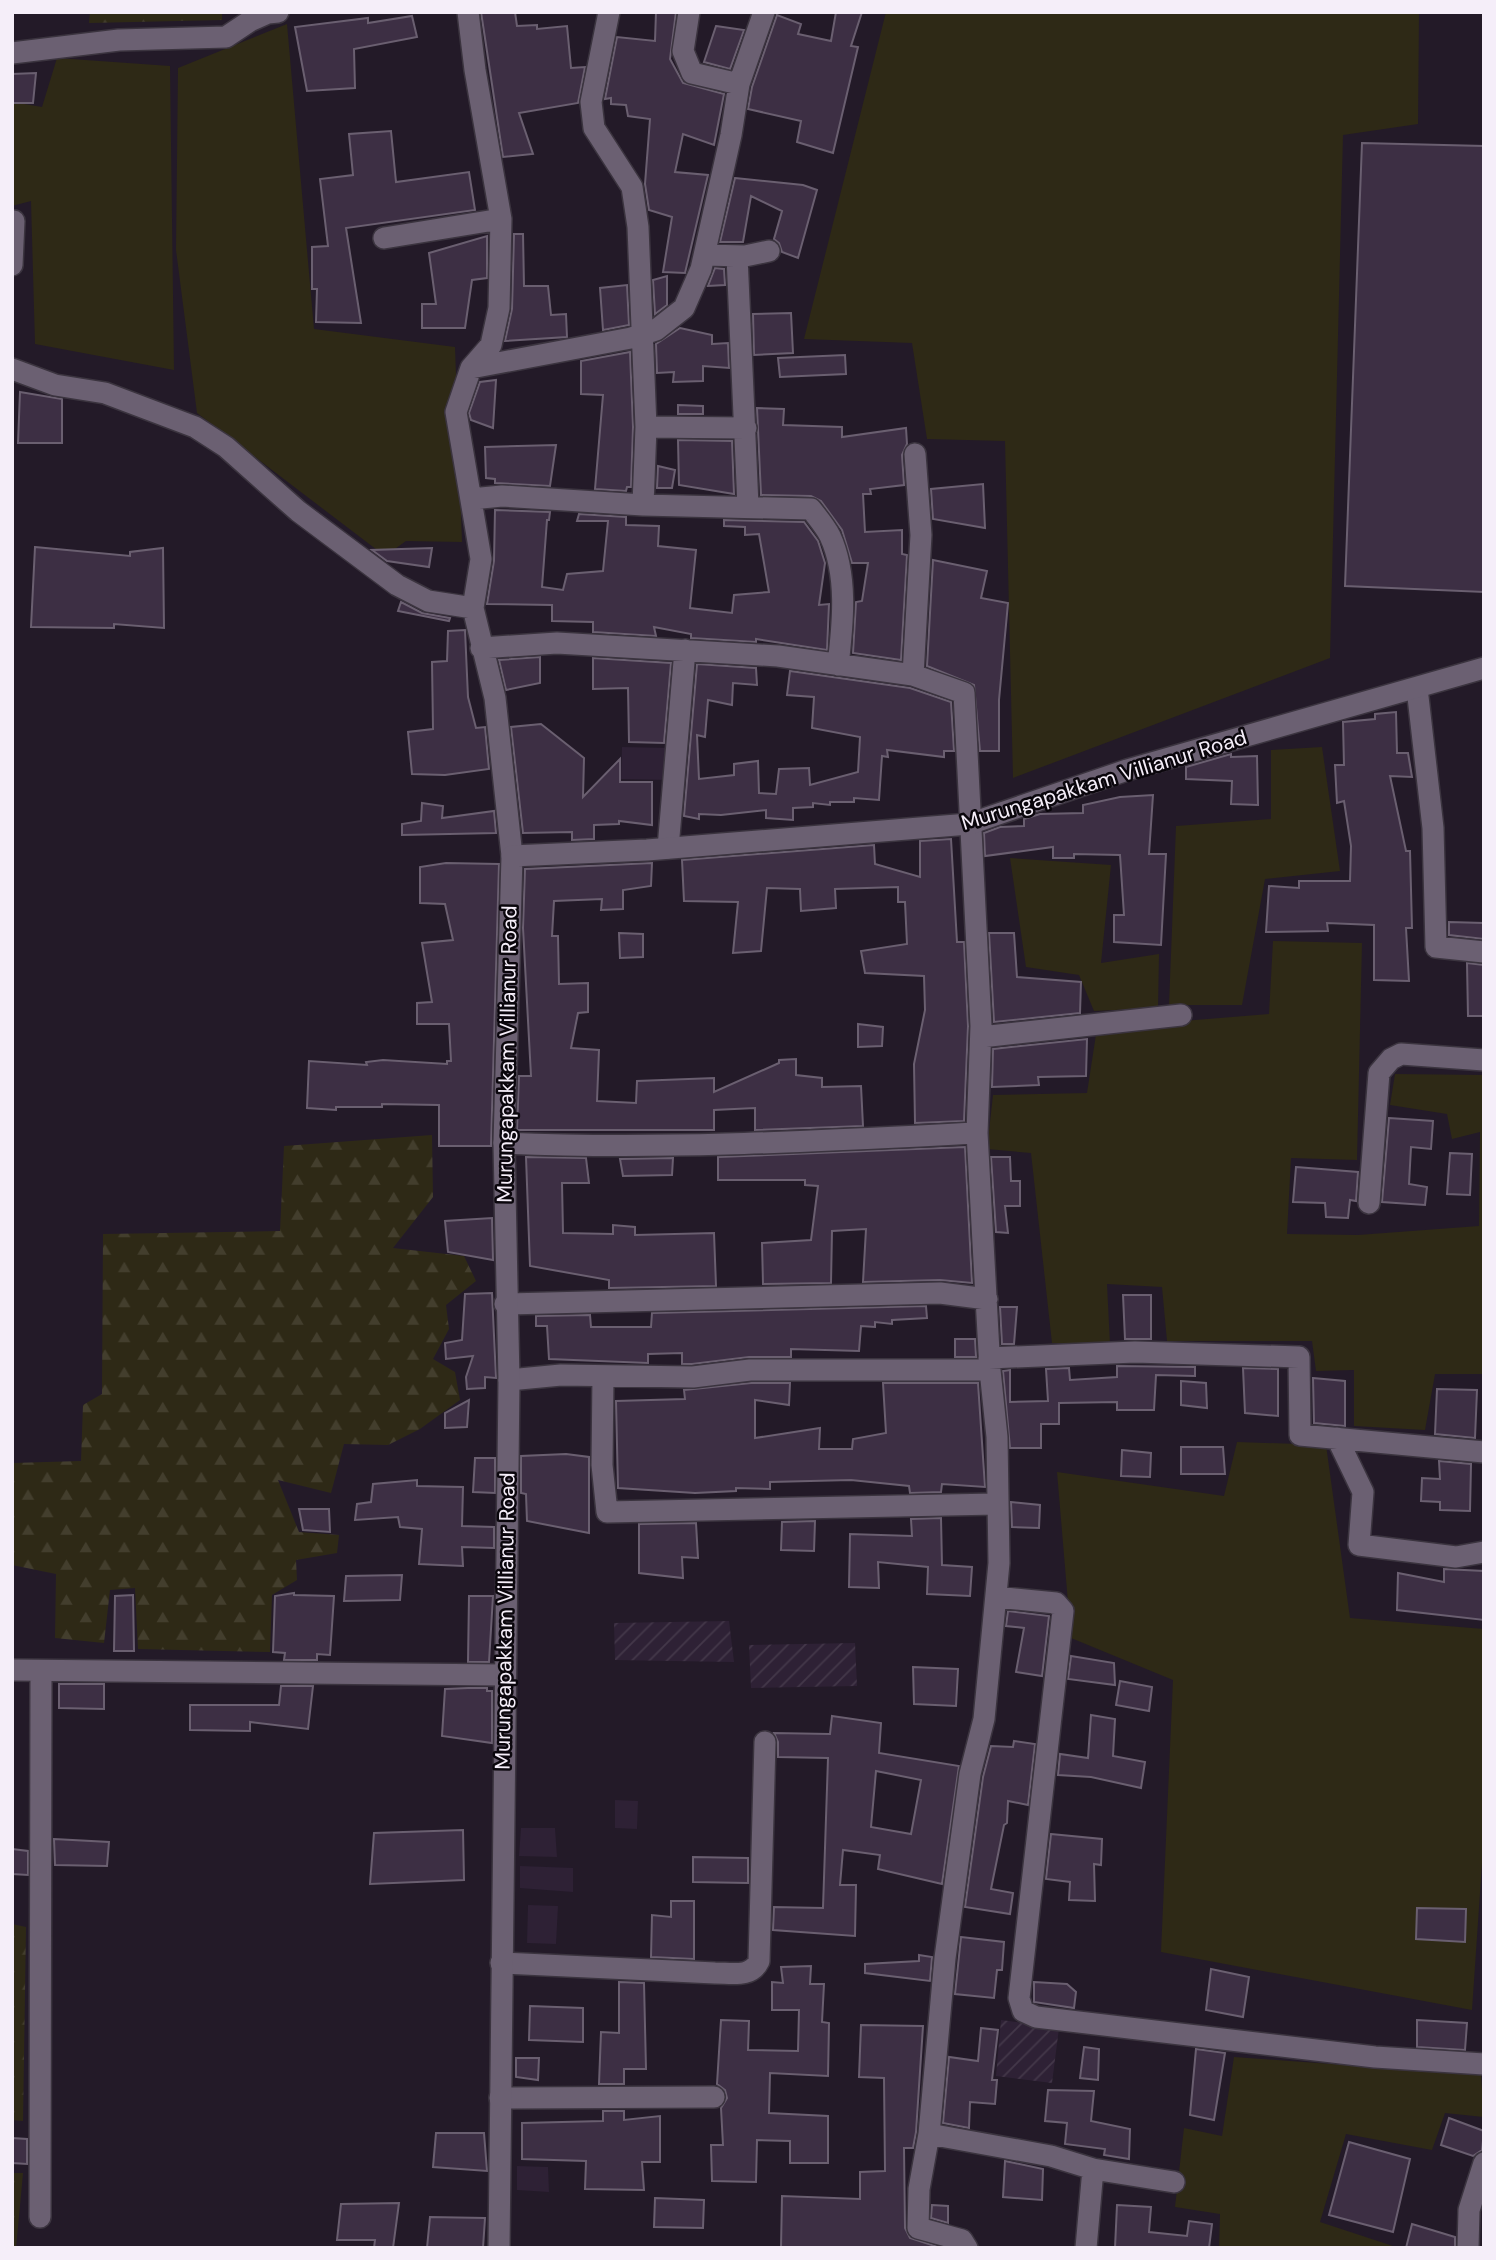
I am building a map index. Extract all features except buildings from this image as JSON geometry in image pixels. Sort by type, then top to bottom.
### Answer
[{"type":"street","points":[[12,53],[119,40],[226,37],[250,21],[268,13],[278,12]]},
{"type":"street","points":[[468,12],[475,70],[501,219],[499,308],[491,345],[471,368],[456,412],[463,468],[481,559],[473,608],[495,698],[512,856]]},
{"type":"street","points":[[609,12],[591,102],[594,128],[632,187],[638,227],[646,427],[643,505]]},
{"type":"street","points":[[689,12],[683,51],[692,73],[738,84]]},
{"type":"street","points":[[471,368],[554,355],[642,334],[656,330],[684,308],[704,255],[731,135],[738,84],[762,13]]},
{"type":"street","points":[[384,238],[501,219]]},
{"type":"street","points":[[12,265],[14,221]]},
{"type":"street","points":[[704,255],[737,256],[769,251]]},
{"type":"street","points":[[737,256],[748,506]]},
{"type":"street","points":[[12,369],[55,385],[105,393],[195,427],[226,447],[298,511],[397,585],[428,601],[473,608]]},
{"type":"street","points":[[646,427],[746,428]]},
{"type":"street","points":[[913,675],[920,574],[915,454]]},
{"type":"street","points":[[471,499],[502,496],[643,505],[811,509],[830,536],[842,581],[842,628],[838,665]]},
{"type":"street","points":[[481,648],[557,643],[685,650],[913,675],[964,694],[981,1037],[977,1133],[989,1364],[997,1437],[999,1563],[984,1719],[970,1774],[960,1838],[934,2057],[929,2134],[919,2189],[918,2228],[962,2240],[967,2248]]},
{"type":"street","points":[[668,848],[685,650]]},
{"type":"street","name":"Murungapakkam Villianur Road","points":[[499,2248],[503,1675],[509,1380],[505,1304],[504,1143],[512,856],[668,848],[969,824],[1127,770],[1484,668]]},
{"type":"street","points":[[1417,688],[1433,828],[1436,947],[1484,952]]},
{"type":"street","points":[[981,1037],[1181,1015]]},
{"type":"street","points":[[1368,1203],[1379,1073],[1391,1059],[1401,1054],[1484,1060]]},
{"type":"street","points":[[504,1143],[578,1147],[743,1146],[977,1133]]},
{"type":"street","points":[[505,1304],[940,1293],[987,1299]]},
{"type":"street","points":[[509,1380],[561,1375],[693,1377],[750,1370],[989,1364],[1122,1352],[1299,1357],[1300,1435],[1484,1452]]},
{"type":"street","points":[[603,1376],[602,1465],[607,1512],[996,1504]]},
{"type":"street","points":[[1336,1438],[1363,1492],[1359,1545],[1456,1557],[1484,1552]]},
{"type":"street","points":[[996,1597],[1056,1604],[1063,1611],[1019,1998],[1023,2011],[1036,2017],[1375,2057],[1484,2063]]},
{"type":"street","points":[[12,1670],[503,1675]]},
{"type":"street","points":[[40,2217],[41,1672]]},
{"type":"street","points":[[501,1963],[715,1973],[746,1973],[754,1969],[759,1961],[765,1742]]},
{"type":"street","points":[[500,2098],[714,2098]]},
{"type":"street","points":[[929,2134],[1051,2157],[1093,2169],[1174,2182]]},
{"type":"street","points":[[1468,2248],[1469,2210],[1484,2163]]},
{"type":"street","points":[[1086,2248],[1093,2169]]},
{"type":"shaded area","points":[[622,747],[670,748],[669,780],[621,779]]},
{"type":"shaded area","points":[[729,1621],[734,1662],[615,1660],[614,1623]]},
{"type":"shaded area","points":[[855,1643],[857,1686],[751,1688],[749,1645]]},
{"type":"shaded area","points":[[615,1800],[638,1801],[637,1829],[615,1828]]},
{"type":"shaded area","points":[[521,1828],[555,1828],[557,1857],[519,1856]]},
{"type":"shaded area","points":[[520,1866],[573,1868],[573,1892],[520,1888]]},
{"type":"shaded area","points":[[528,1905],[558,1906],[556,1944],[527,1943]]},
{"type":"shaded area","points":[[1001,2020],[1059,2028],[1052,2083],[996,2076]]},
{"type":"shaded area","points":[[517,2166],[548,2167],[549,2192],[517,2190]]},
{"type":"green space","points":[[90,12],[222,12],[222,20],[89,23]]},
{"type":"green space","points":[[886,12],[1419,12],[1418,124],[1343,135],[1330,658],[1013,778],[1005,441],[927,439],[912,343],[804,339]]},
{"type":"green space","points":[[287,24],[314,329],[455,347],[462,542],[406,541],[385,556],[197,413],[176,250],[178,68]]},
{"type":"green space","points":[[57,58],[170,66],[174,370],[35,344],[31,201],[12,206],[12,102],[42,107]]},
{"type":"green space","points":[[1322,747],[1340,871],[1265,879],[1242,1005],[1169,1005],[1176,826],[1271,819],[1271,750]]},
{"type":"green space","points":[[1010,858],[1111,865],[1101,963],[1159,954],[1158,1008],[1094,1011],[1079,975],[1026,967]]},
{"type":"green space","points":[[1273,941],[1362,943],[1357,1160],[1291,1158],[1287,1234],[1358,1235],[1479,1226],[1480,1132],[1452,1139],[1447,1114],[1390,1105],[1395,1074],[1484,1075],[1484,1374],[1435,1374],[1425,1430],[1354,1426],[1354,1370],[1316,1371],[1312,1341],[1167,1341],[1162,1287],[1107,1284],[1110,1344],[1052,1343],[1031,1153],[987,1149],[993,1095],[1087,1093],[1097,1028],[1269,1014]]},
{"type":"green space","points":[[432,1135],[433,1197],[393,1248],[464,1256],[476,1281],[446,1305],[449,1329],[433,1359],[455,1372],[460,1400],[420,1429],[388,1445],[344,1444],[331,1493],[278,1480],[299,1532],[339,1535],[337,1553],[296,1560],[297,1580],[272,1595],[270,1652],[138,1649],[135,1588],[110,1590],[104,1643],[55,1638],[56,1574],[12,1565],[12,1463],[81,1461],[83,1405],[102,1394],[103,1234],[280,1231],[284,1146]]},
{"type":"green space","points":[[1237,1442],[1326,1445],[1350,1618],[1484,1629],[1484,1834],[1472,2010],[1161,1952],[1173,1680],[1071,1638],[1057,1472],[1224,1496]]},
{"type":"green space","points":[[12,1924],[26,1927],[23,2121],[12,2120]]},
{"type":"green space","points":[[1234,2057],[1481,2075],[1484,2117],[1445,2113],[1432,2150],[1346,2134],[1320,2222],[1399,2248],[1219,2248],[1220,2214],[1175,2207],[1184,2128],[1222,2136]]},
{"type":"green space","points":[[12,2173],[23,2173],[16,2248],[12,2248]]}]
